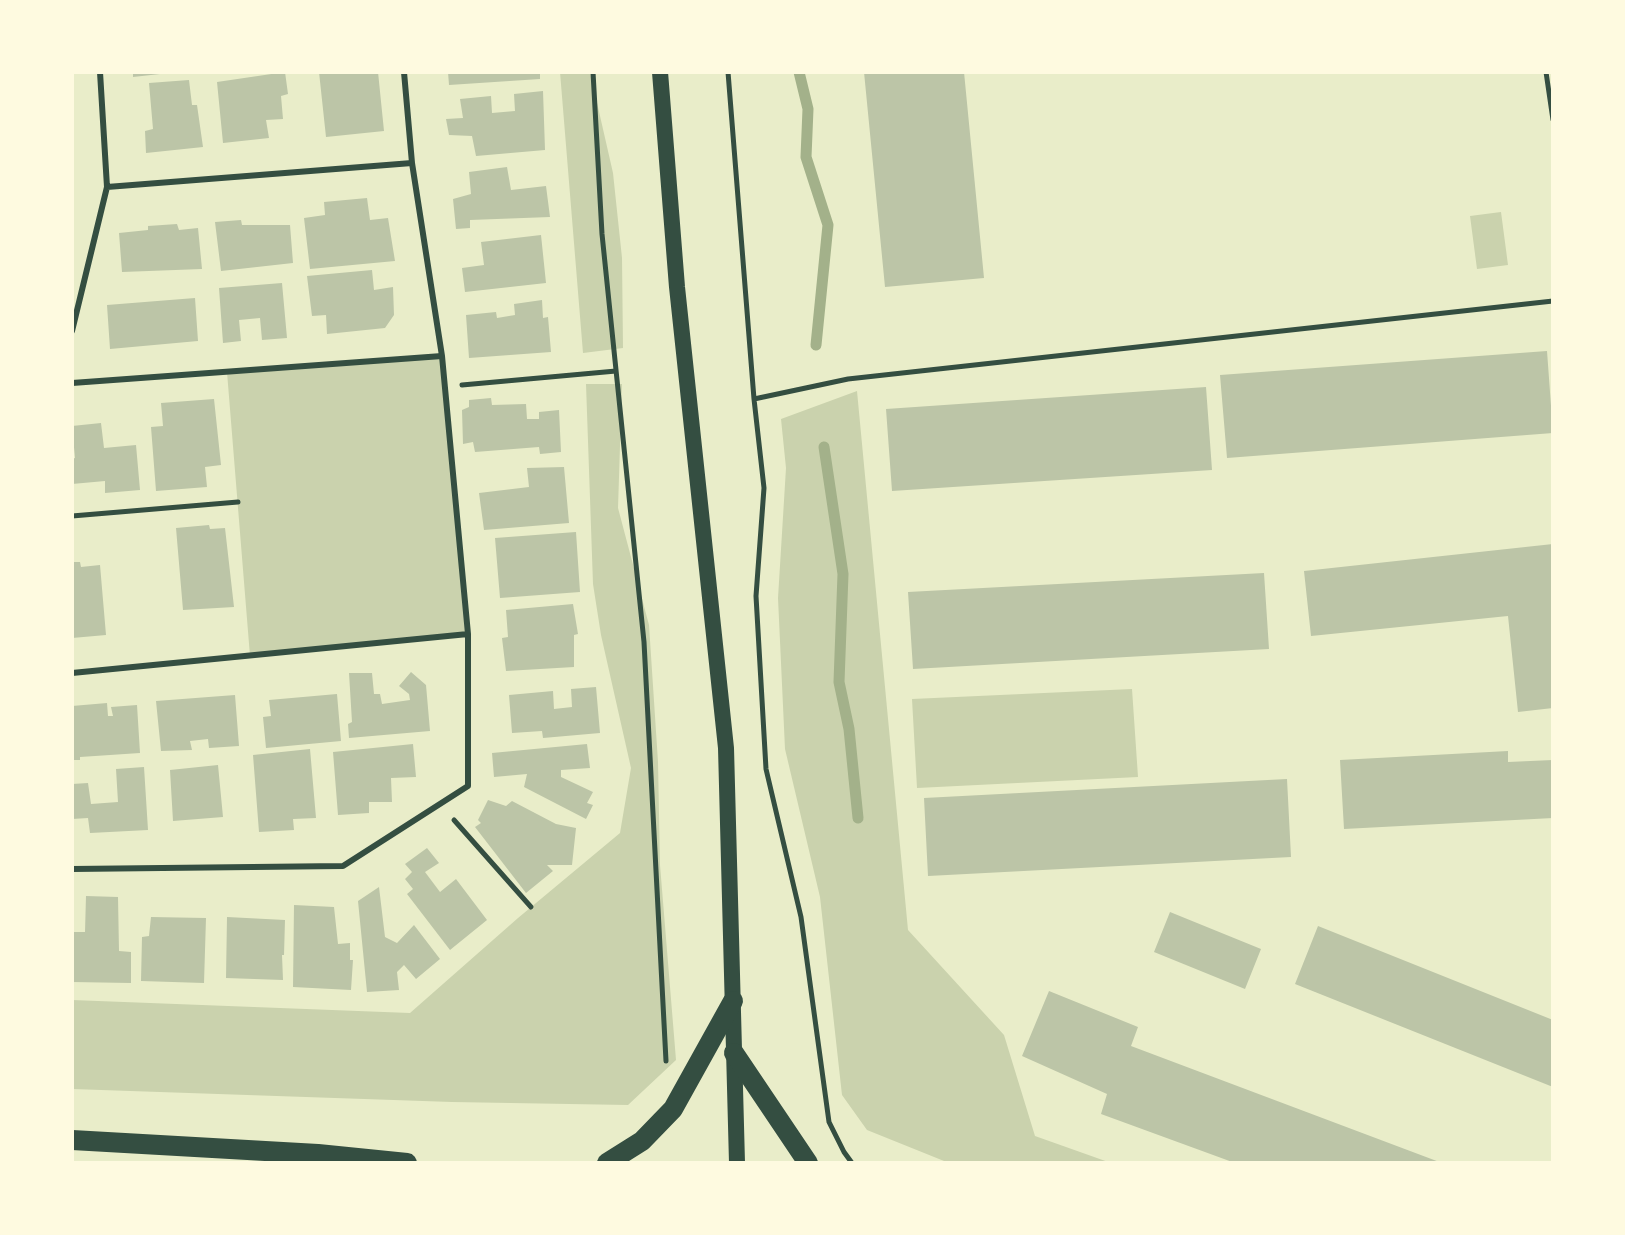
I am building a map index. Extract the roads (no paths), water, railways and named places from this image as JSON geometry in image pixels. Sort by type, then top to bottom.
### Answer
[{"type":"main road","points":[[660,72],[677,287],[726,748],[737,1163]]},
{"type":"main road","points":[[607,1163],[642,1141],[673,1109],[733,1001]]},
{"type":"main road","points":[[734,1053],[808,1163]]},
{"type":"main road","points":[[72,1140],[318,1154],[407,1163]]},
{"type":"lane","points":[[72,331],[107,187],[100,72]]},
{"type":"lane","points":[[72,869],[343,866],[468,786],[468,634],[442,356],[412,163],[404,72]]},
{"type":"lane","points":[[107,187],[412,163]]},
{"type":"lane","points":[[72,383],[442,356]]},
{"type":"lane","points":[[72,673],[468,634]]},
{"type":"waterway","points":[[799,72],[808,109],[806,157],[828,225],[816,345]]},
{"type":"waterway","points":[[824,447],[843,574],[839,682],[849,729],[858,818]]}]
